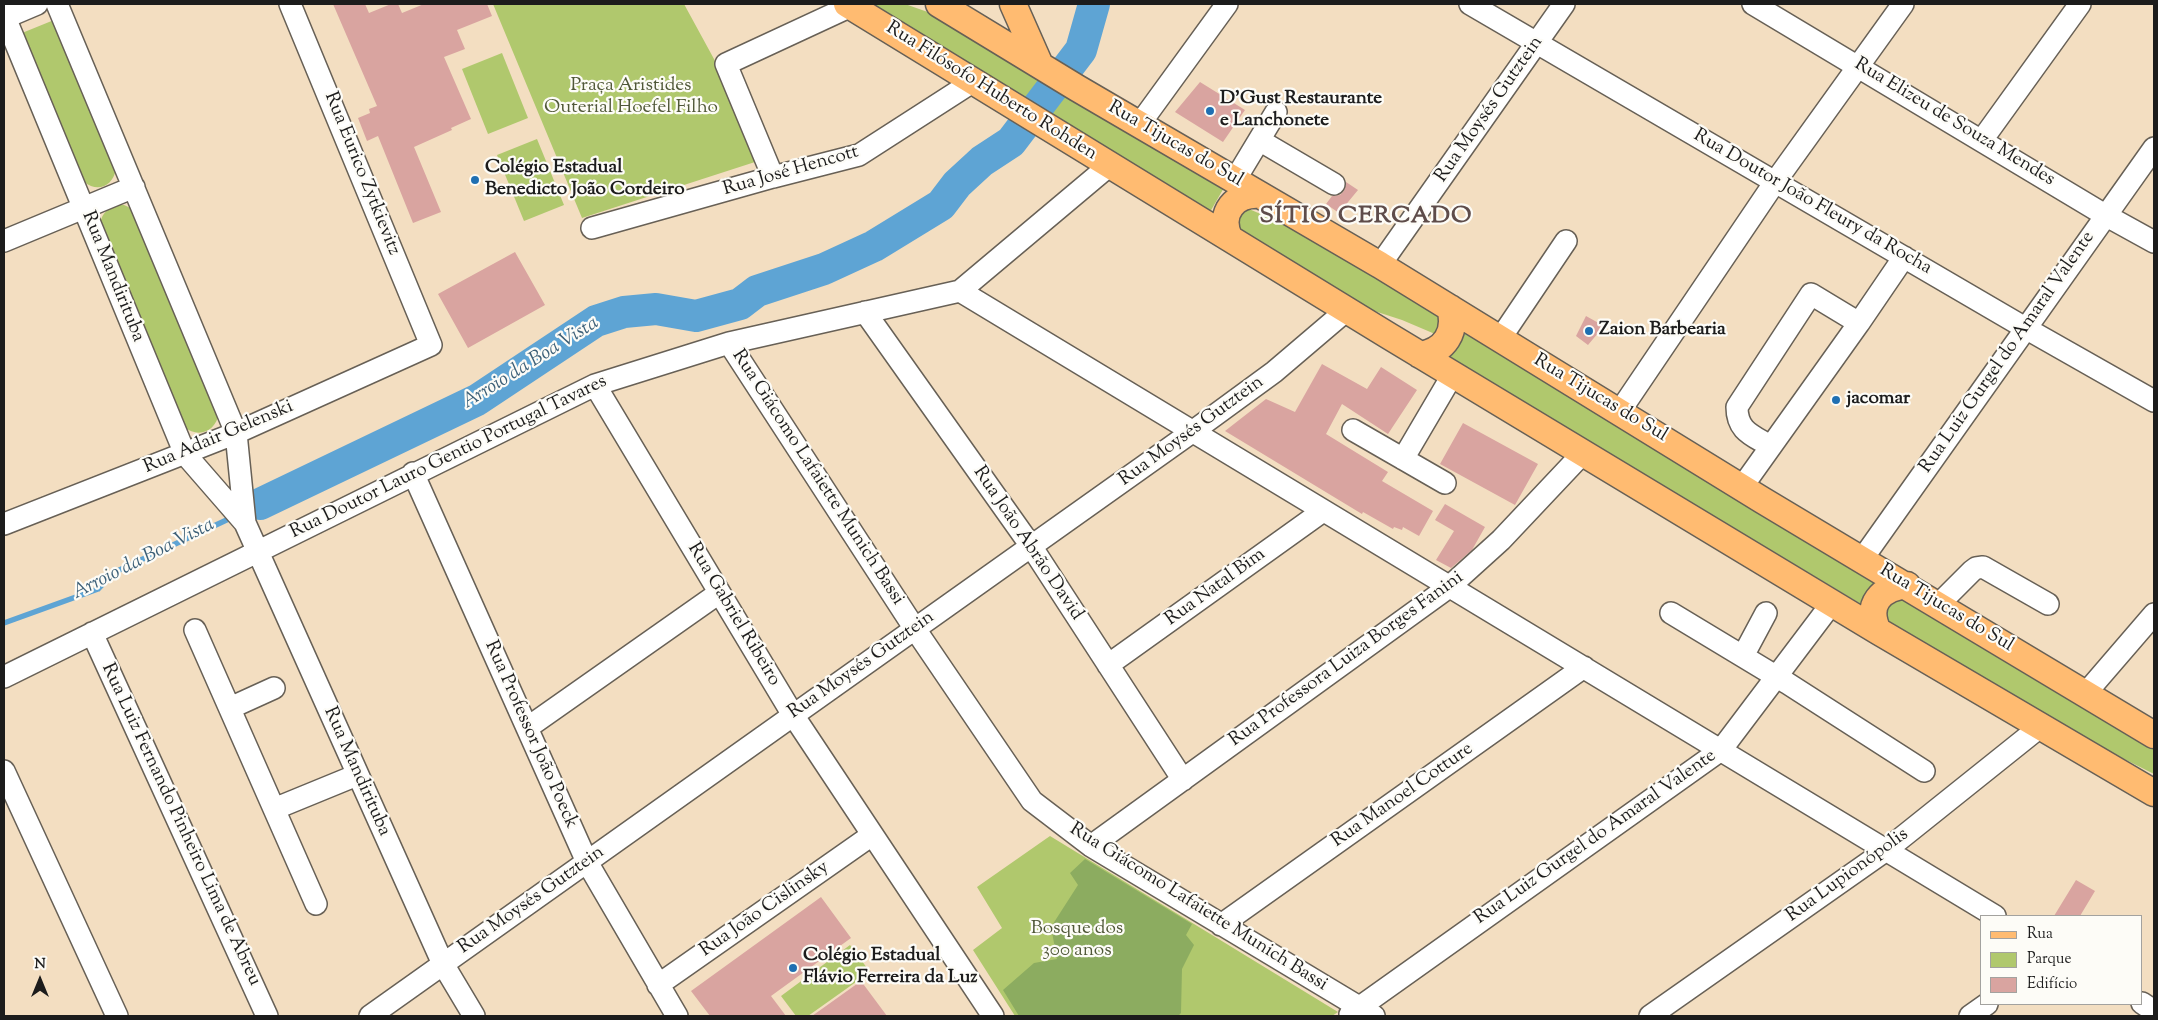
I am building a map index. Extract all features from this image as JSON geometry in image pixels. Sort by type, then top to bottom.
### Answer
[{"type":"main road","points":[[939,4],[1042,66]]},
{"type":"main road","points":[[1013,4],[1042,66]]},
{"type":"main road","name":"Rua Filósofo Huberto Rohden","points":[[849,5],[1011,103],[1110,166]]},
{"type":"main road","name":"Rua Tijucas do Sul","points":[[1042,66],[1139,125],[1380,265],[1742,487],[2154,734]]},
{"type":"main road","points":[[1110,166],[1878,631],[2040,728],[2154,793]]},
{"type":"main road","points":[[1229,238],[1225,223],[1229,208],[1242,196],[1260,194]]},
{"type":"main road","points":[[1420,355],[1436,350],[1448,338],[1453,323],[1450,308]]},
{"type":"main road","points":[[1878,631],[1873,617],[1876,602],[1885,591],[1907,585]]},
{"type":"street","points":[[4,17],[37,4]]},
{"type":"street","name":"Rua Mandirituba","points":[[57,4],[236,433],[245,524]]},
{"type":"street","name":"Rua Eurico Zytkievitz","points":[[290,4],[431,345]]},
{"type":"street","points":[[1139,125],[1227,4]]},
{"type":"street","name":"Rua Doutor João Fleury da Rocha","points":[[1470,4],[2154,401]]},
{"type":"street","name":"Rua Moysés Gutztein","points":[[1380,265],[1564,4]]},
{"type":"street","name":"Rua Elizeu de Souza Mendes","points":[[1753,4],[1859,65],[2105,215],[2154,242]]},
{"type":"street","points":[[1620,411],[1775,182],[1903,4]]},
{"type":"street","points":[[1982,140],[2080,4]]},
{"type":"street","points":[[773,177],[726,64],[849,5]]},
{"type":"street","name":"Rua Mandirituba","points":[[4,17],[185,454],[245,524],[443,964],[474,1016]]},
{"type":"street","name":"Rua José Hencott","points":[[592,228],[773,177],[859,156],[974,81]]},
{"type":"street","points":[[1235,180],[1276,112]]},
{"type":"street","points":[[1259,140],[1334,184]]},
{"type":"street","name":"Rua Luiz Gurgel do Amaral Valente","points":[[1863,558],[2154,148]]},
{"type":"street","name":"Rua Doutor Lauro Gentio Portugal Tavares","points":[[4,677],[413,473],[595,385],[729,342],[960,291],[1110,166]]},
{"type":"street","points":[[4,241],[134,187]]},
{"type":"street","points":[[1500,339],[1566,240]]},
{"type":"street","points":[[1742,487],[1904,257]]},
{"type":"street","points":[[960,291],[1584,667],[1885,851],[1994,915]]},
{"type":"street","points":[[1770,446],[1742,428],[1737,417],[1737,407],[1811,294],[1859,323]]},
{"type":"street","name":"Rua Moysés Gutztein","points":[[370,1016],[1192,432],[1274,372],[1348,309]]},
{"type":"street","name":"Rua João Abrão David","points":[[865,312],[1031,546],[1183,780]]},
{"type":"street","name":"Rua Giácomo Lafaiette Munich Bassi","points":[[729,342],[915,628],[1032,801],[1091,846],[1360,1013]]},
{"type":"street","name":"Rua Adair Gelenski","points":[[4,524],[236,433],[431,345]]},
{"type":"street","points":[[1403,459],[1453,374]]},
{"type":"street","name":"Rua Gabriel Ribeiro","points":[[595,385],[793,715],[994,1016]]},
{"type":"street","points":[[1353,430],[1445,483]]},
{"type":"street","name":"Rua Professora Luiza Borges Fanini","points":[[1091,846],[1449,587],[1501,540],[1584,452]]},
{"type":"street","name":"Rua Professor João Poeck","points":[[413,473],[587,862],[677,1016]]},
{"type":"street","name":"Rua Natal Bim","points":[[1108,665],[1323,511]]},
{"type":"street","points":[[1939,604],[1972,571],[1983,567],[2048,604]]},
{"type":"street","points":[[527,728],[719,593]]},
{"type":"street","name":"Rua Luiz Gurgel do Amaral Valente","points":[[1360,1013],[1721,750],[1832,603]]},
{"type":"street","points":[[1671,613],[1777,677],[1924,771]]},
{"type":"street","points":[[1743,656],[1766,613]]},
{"type":"street","points":[[2086,693],[2154,614]]},
{"type":"street","points":[[195,630],[316,904]]},
{"type":"street","name":"Rua Luiz Fernando Pinheiro Lima de Abreu","points":[[92,633],[267,1016]]},
{"type":"street","name":"Rua Manoel Cotture","points":[[1221,925],[1584,667]]},
{"type":"street","points":[[230,708],[274,688]]},
{"type":"street","name":"Rua Lupionópolis","points":[[1650,1016],[1885,851],[2040,728]]},
{"type":"street","points":[[4,770],[116,1016]]},
{"type":"street","points":[[274,809],[357,775]]},
{"type":"street","name":"Rua João Cislinsky","points":[[658,985],[872,835]]},
{"type":"street","points":[[1970,1016],[1986,1005]]},
{"type":"street","points":[[2143,1005],[2154,1011]]},
{"type":"green space","name":"Praça Aristides Outerial Hoefel Filho","points":[[493,4],[684,4],[714,59],[755,162],[582,218]]},
{"type":"green space","points":[[867,4],[905,4],[939,16],[1225,186],[1210,212]]},
{"type":"green space","points":[[54,20],[116,169],[112,180],[104,186],[94,187],[84,182],[22,33]]},
{"type":"green space","points":[[502,53],[528,118],[488,134],[462,69]]},
{"type":"green space","points":[[537,139],[564,205],[524,221],[497,155]]},
{"type":"green space","points":[[118,205],[124,205],[135,210],[219,413],[211,429],[201,433],[190,431],[184,427],[100,224],[106,212]]},
{"type":"green space","points":[[1249,209],[1312,236],[1445,319],[1435,334],[1402,320],[1365,308],[1235,230],[1239,212]]},
{"type":"green space","points":[[1467,330],[1879,580],[1861,604],[1442,354],[1460,343]]},
{"type":"green space","points":[[1903,597],[2154,749],[2154,774],[2082,738],[1887,622],[1885,617],[1886,606]]},
{"type":"green space","name":"Bosque dos 300 anos","points":[[1050,836],[1338,1012],[1332,1016],[1015,1016],[973,950],[1002,928],[977,887]]},
{"type":"green space","points":[[1085,859],[1192,924],[1186,935],[1194,945],[1182,969],[1181,1013],[1178,1016],[1019,1016],[1003,990],[1034,963],[1057,959],[1051,927],[1078,885],[1070,873]]},
{"type":"green space","points":[[850,945],[870,972],[808,1016],[796,1016],[781,996]]},
{"type":"building","points":[[333,4],[365,4],[369,13],[391,4],[398,4],[402,13],[424,4],[487,4],[492,16],[457,30],[465,49],[444,57],[471,119],[414,147],[441,212],[413,223],[378,136],[367,141],[358,118],[370,113],[369,109],[377,106]]},
{"type":"building","name":"D'Gust Restaurante e Lanchonete","points":[[1200,82],[1245,110],[1223,142],[1175,112]]},
{"type":"building","points":[[1346,182],[1358,190],[1339,213],[1326,204],[1332,196],[1340,195],[1344,191]]},
{"type":"building","points":[[515,252],[545,305],[468,348],[438,294]]},
{"type":"building","name":"Zaion Barbearia","points":[[1586,316],[1604,326],[1588,345],[1576,336]]},
{"type":"building","points":[[1322,364],[1367,389],[1381,367],[1417,390],[1388,434],[1342,404],[1326,434],[1388,472],[1382,481],[1433,511],[1419,536],[1403,527],[1402,530],[1394,527],[1393,529],[1363,512],[1362,514],[1225,431],[1266,399],[1295,412]]},
{"type":"building","points":[[1463,423],[1538,464],[1515,505],[1440,464]]},
{"type":"building","points":[[1445,504],[1485,527],[1472,550],[1451,568],[1436,560],[1454,531],[1435,520]]},
{"type":"building","points":[[2076,880],[2095,891],[2081,915],[2055,915]]},
{"type":"building","points":[[821,897],[851,938],[771,996],[786,1016],[710,1016],[691,991]]},
{"type":"building","points":[[861,981],[887,1016],[812,1016]]},
{"type":"waterway","name":"Arroio da Boa Vista","points":[[260,504],[477,400],[596,321],[624,312],[656,309],[696,316],[740,304],[757,291],[824,269],[874,246],[941,205],[957,184],[982,161],[1011,142],[1081,50],[1094,4]]},
{"type":"waterway","name":"Arroio da Boa Vista","points":[[248,510],[260,504]]},
{"type":"waterway","name":"Arroio da Boa Vista","points":[[4,623],[98,589],[113,573],[233,517]]},
{"type":"place","name":"D'Gust Restaurante e Lanchonete","points":[[1210,111]]},
{"type":"place","name":"Colégio Estadual Benedicto João Cordeiro","points":[[475,180]]},
{"type":"place","name":"Zaion Barbearia","points":[[1589,331]]},
{"type":"place","name":"jacomar","points":[[1836,400]]},
{"type":"place","name":"Colégio Estadual Flávio Ferreira da Luz","points":[[793,968]]},
{"type":"district","name":"SÍTIO CERCADO","points":[[1366,218]]}]
